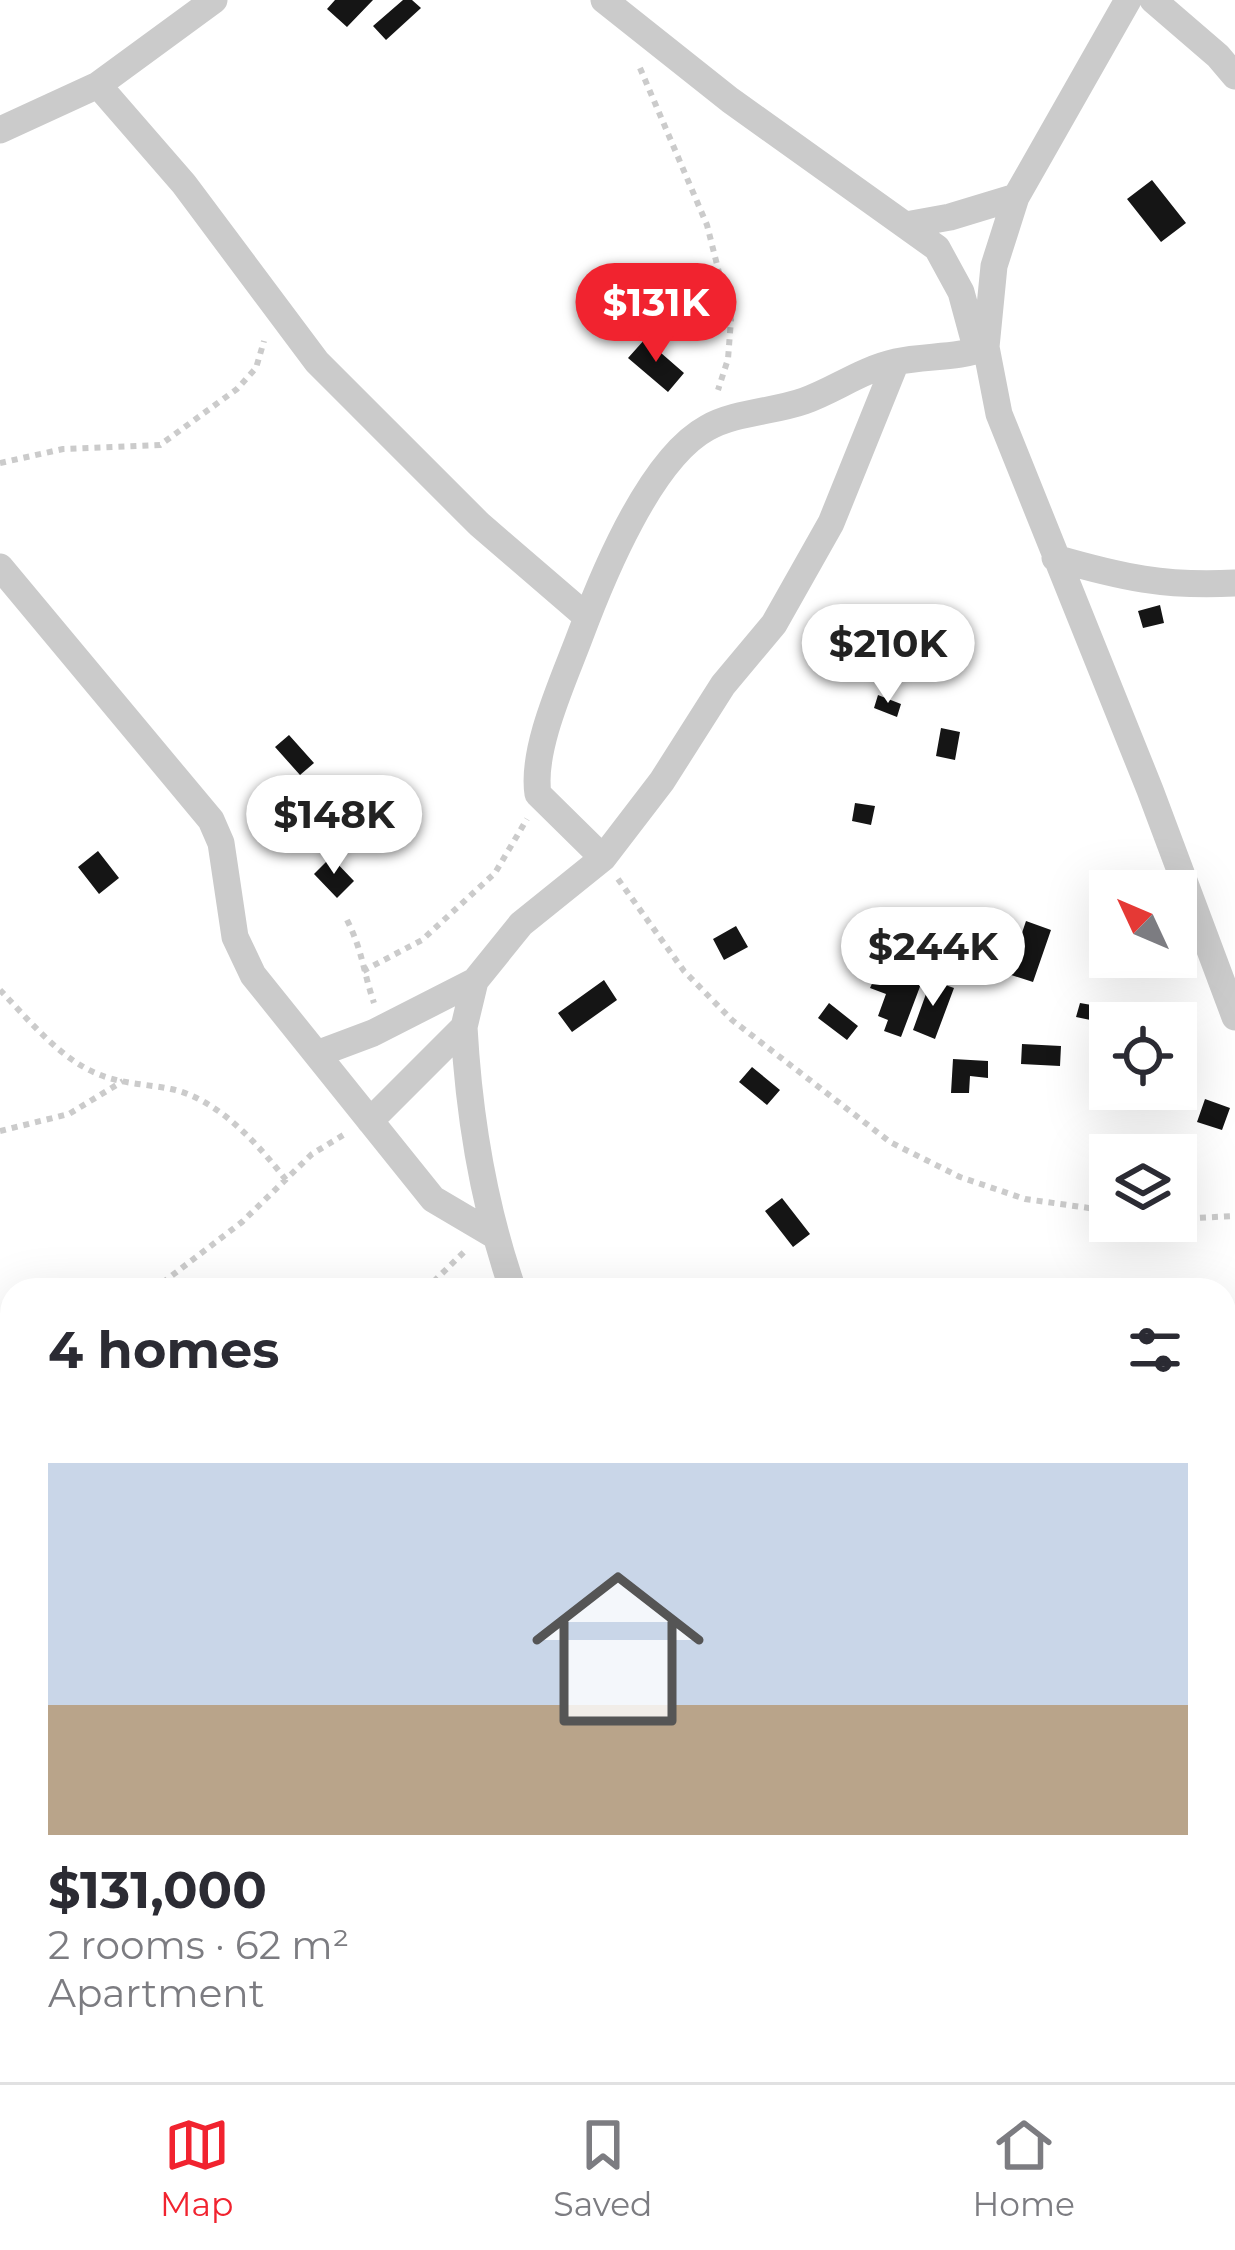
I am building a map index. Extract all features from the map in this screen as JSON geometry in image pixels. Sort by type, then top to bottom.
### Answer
[{"type":"street","points":[[0,130],[98,86],[214,0]]},
{"type":"street","points":[[604,0],[730,100],[937,248],[951,268],[999,414],[1150,790],[1235,1018]]},
{"type":"street","points":[[981,349],[994,266],[1016,197],[1128,0]]},
{"type":"street","points":[[1153,0],[1229,58]]},
{"type":"street","points":[[98,86],[184,184],[317,362],[479,524],[587,617]]},
{"type":"street","points":[[906,225],[1016,197]]},
{"type":"street","points":[[603,858],[538,794],[537,772],[587,617],[620,539],[651,488],[706,428],[811,399],[844,380],[896,362],[981,349]]},
{"type":"street","points":[[317,1054],[373,1033],[475,981],[521,924],[603,858],[662,781],[723,686],[774,624],[832,523],[896,362]]},
{"type":"street","points":[[1055,558],[1133,581],[1235,583]]},
{"type":"street","points":[[0,567],[211,820],[221,843],[235,937],[253,975],[433,1199],[489,1232]]},
{"type":"street","points":[[475,981],[464,1027],[468,1095],[489,1232],[508,1278]]},
{"type":"street","points":[[370,1121],[464,1027]]},
{"type":"path","points":[[631,49],[707,225],[730,320],[728,359],[706,428]]},
{"type":"path","points":[[0,463],[63,448],[160,445],[237,389],[256,368],[264,339]]},
{"type":"path","points":[[363,971],[422,940],[495,873],[538,794]]},
{"type":"path","points":[[603,858],[684,971],[732,1020],[890,1142],[960,1177],[1025,1199],[1089,1208]]},
{"type":"path","points":[[347,920],[365,955],[363,971],[380,1020],[373,1033]]},
{"type":"path","points":[[0,990],[69,1056],[96,1074],[178,1090],[217,1112],[244,1132],[286,1180]]},
{"type":"path","points":[[0,1131],[69,1114],[123,1081]]},
{"type":"path","points":[[169,1278],[242,1222],[312,1154],[370,1121]]},
{"type":"path","points":[[1197,1218],[1235,1216]]},
{"type":"path","points":[[438,1278],[489,1232]]},
{"type":"building","points":[[335,0],[373,0],[347,27],[327,9]]},
{"type":"building","points":[[403,0],[412,0],[421,8],[386,40],[373,26]]},
{"type":"building","points":[[1152,180],[1186,223],[1161,242],[1127,199]]},
{"type":"building","points":[[645,339],[684,373],[668,392],[628,358]]},
{"type":"building","points":[[1160,605],[1164,623],[1143,628],[1138,611]]},
{"type":"building","points":[[878,695],[901,704],[897,717],[874,708]]},
{"type":"building","points":[[941,728],[960,732],[955,760],[936,756]]},
{"type":"building","points":[[289,735],[314,763],[300,775],[275,747]]},
{"type":"building","points":[[855,803],[875,806],[871,825],[852,821]]},
{"type":"building","points":[[98,851],[119,878],[99,894],[78,867]]},
{"type":"building","points":[[331,857],[354,881],[337,898],[314,874]]},
{"type":"building","points":[[1026,921],[1051,930],[1033,982],[1008,974]]},
{"type":"building","points":[[736,926],[748,947],[724,960],[713,939]]},
{"type":"building","points":[[866,928],[897,945],[890,958],[858,941]]},
{"type":"building","points":[[894,964],[924,976],[901,1037],[884,1031],[888,1020],[878,1016],[886,994],[870,988],[876,975],[888,980]]},
{"type":"building","points":[[604,980],[617,1000],[572,1032],[558,1013]]},
{"type":"building","points":[[931,980],[954,988],[935,1039],[913,1030]]},
{"type":"building","points":[[829,1003],[858,1026],[847,1040],[818,1018]]},
{"type":"building","points":[[1080,1003],[1089,1005],[1089,1020],[1076,1017]]},
{"type":"building","points":[[1022,1044],[1061,1046],[1060,1066],[1021,1064]]},
{"type":"building","points":[[953,1059],[988,1061],[988,1078],[970,1076],[969,1093],[951,1093]]},
{"type":"building","points":[[752,1067],[780,1090],[767,1105],[739,1082]]},
{"type":"building","points":[[1205,1099],[1230,1108],[1222,1130],[1197,1122]]},
{"type":"building","points":[[782,1198],[810,1234],[793,1247],[765,1211]]}]
